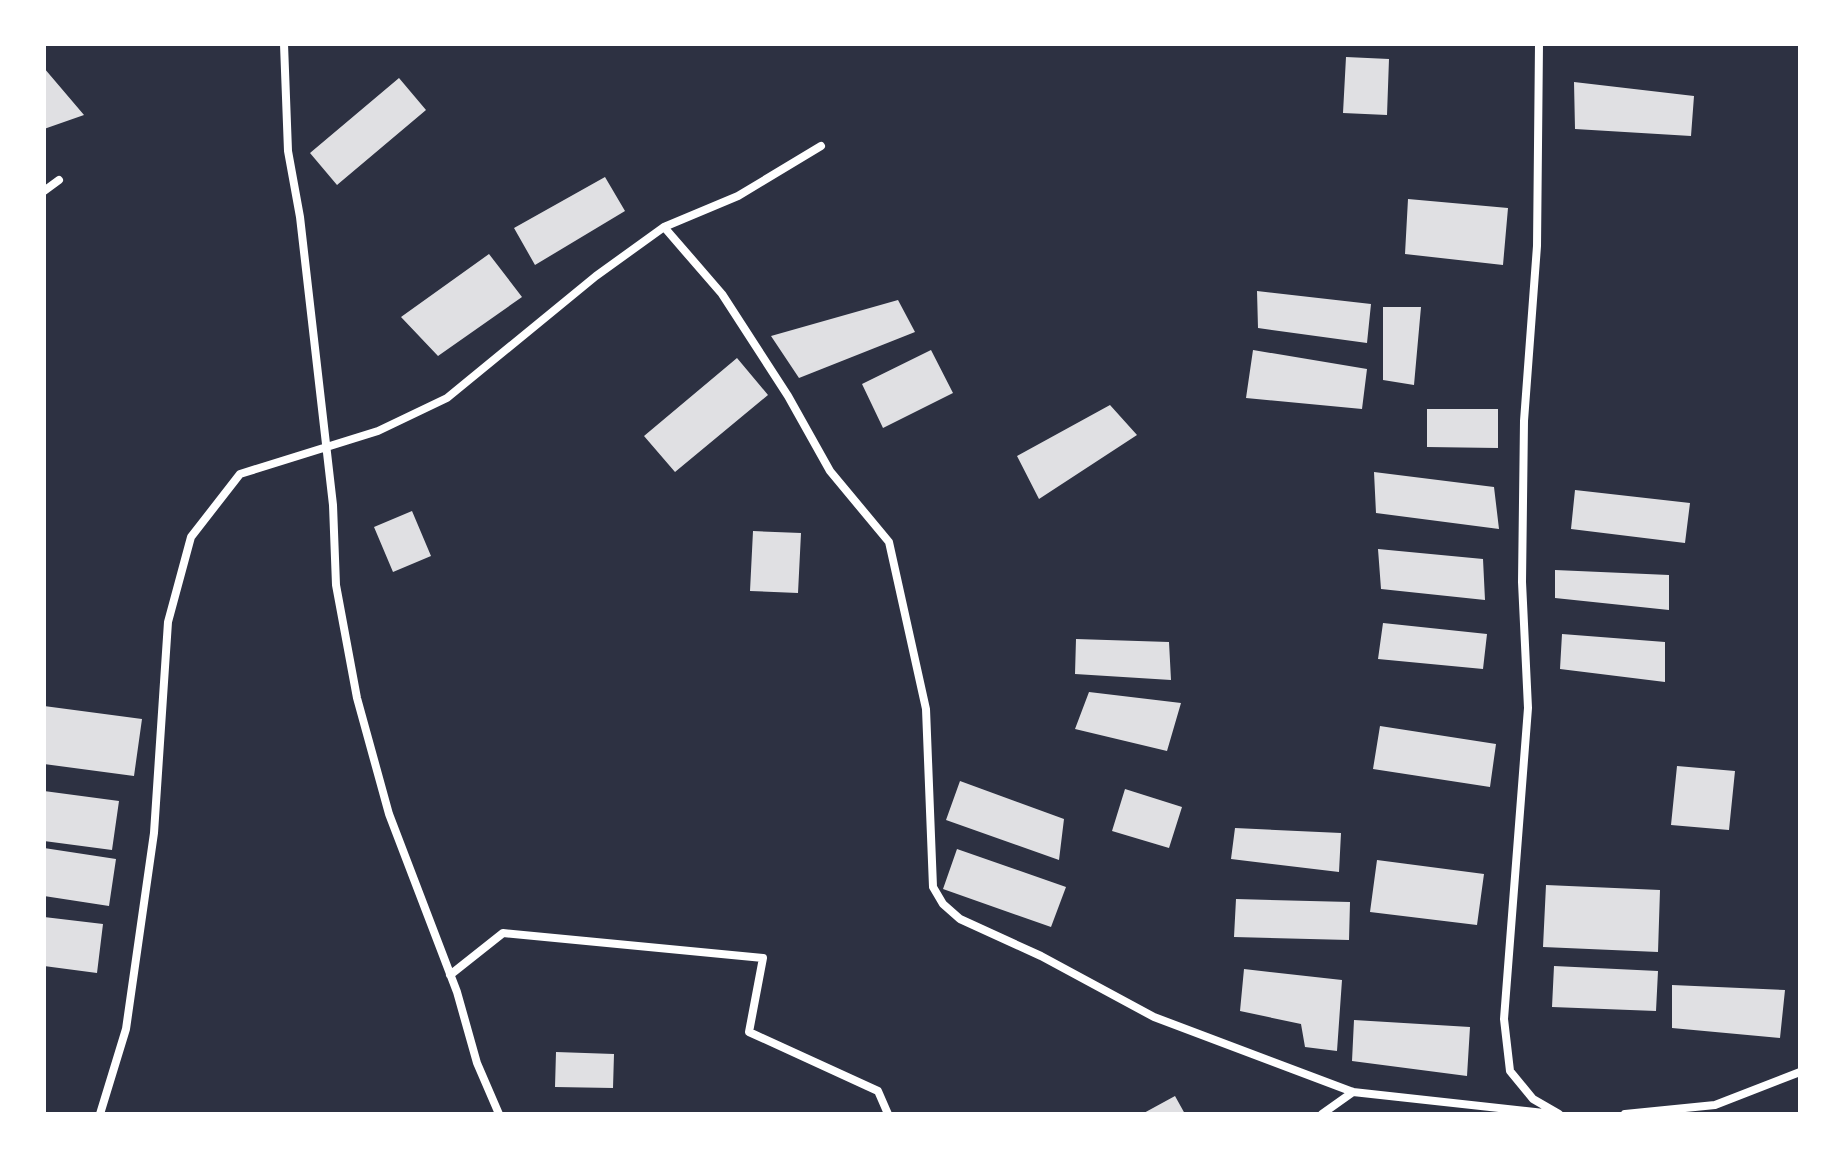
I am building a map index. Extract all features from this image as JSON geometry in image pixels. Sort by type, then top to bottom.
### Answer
[{"type":"street","points":[[284,44],[288,151],[300,217],[333,505],[336,585],[357,698],[389,814],[450,975],[477,1063],[499,1114]]},
{"type":"street","points":[[1539,44],[1537,246],[1524,421],[1522,582],[1528,708],[1504,1019],[1510,1071],[1533,1099],[1556,1114]]},
{"type":"street","points":[[100,1114],[126,1029],[154,833],[168,622],[191,537],[240,474],[378,431],[447,398],[596,276],[664,227],[738,196],[821,146]]},
{"type":"street","points":[[44,191],[59,180]]},
{"type":"street","points":[[664,227],[722,294],[788,396],[830,471],[889,542],[926,709],[933,887],[943,904],[960,919],[1041,956],[1154,1017],[1353,1092],[1556,1114]]},
{"type":"street","points":[[450,975],[503,933],[763,958],[749,1032],[878,1091],[888,1114]]},
{"type":"street","points":[[1625,1114],[1715,1105],[1800,1072]]},
{"type":"street","points":[[1322,1114],[1353,1092]]},
{"type":"building","points":[[1346,57],[1389,59],[1387,115],[1343,113]]},
{"type":"building","points":[[44,68],[84,115],[44,129]]},
{"type":"building","points":[[399,78],[426,110],[337,185],[310,153]]},
{"type":"building","points":[[1574,82],[1694,96],[1691,136],[1575,129]]},
{"type":"building","points":[[605,177],[625,211],[535,265],[514,228]]},
{"type":"building","points":[[1408,199],[1508,208],[1503,265],[1405,254]]},
{"type":"building","points":[[489,254],[522,297],[438,356],[401,317]]},
{"type":"building","points":[[1257,291],[1371,304],[1367,343],[1258,328]]},
{"type":"building","points":[[898,300],[915,332],[799,378],[771,336]]},
{"type":"building","points":[[1383,307],[1421,307],[1414,385],[1383,380]]},
{"type":"building","points":[[931,350],[953,393],[883,428],[862,384]]},
{"type":"building","points":[[1253,350],[1367,369],[1362,409],[1246,398]]},
{"type":"building","points":[[737,358],[768,395],[675,472],[644,436]]},
{"type":"building","points":[[1110,405],[1137,435],[1039,499],[1017,456]]},
{"type":"building","points":[[1427,409],[1498,409],[1498,448],[1427,447]]},
{"type":"building","points":[[1374,472],[1494,487],[1499,529],[1376,513]]},
{"type":"building","points":[[1575,490],[1690,503],[1685,543],[1571,529]]},
{"type":"building","points":[[412,511],[431,556],[393,572],[374,527]]},
{"type":"building","points":[[753,531],[801,533],[798,593],[750,591]]},
{"type":"building","points":[[1378,549],[1483,559],[1485,600],[1381,589]]},
{"type":"building","points":[[1555,570],[1669,575],[1669,610],[1555,598]]},
{"type":"building","points":[[1383,623],[1487,634],[1483,669],[1378,659]]},
{"type":"building","points":[[1562,634],[1665,642],[1665,682],[1560,669]]},
{"type":"building","points":[[1076,639],[1169,642],[1171,680],[1075,674]]},
{"type":"building","points":[[1089,692],[1181,703],[1167,751],[1075,729]]},
{"type":"building","points":[[44,706],[142,719],[134,776],[44,764]]},
{"type":"building","points":[[1380,726],[1496,744],[1490,787],[1373,769]]},
{"type":"building","points":[[1677,766],[1735,771],[1729,830],[1671,825]]},
{"type":"building","points":[[960,781],[1064,819],[1059,860],[946,820]]},
{"type":"building","points":[[1125,789],[1182,807],[1169,848],[1112,831]]},
{"type":"building","points":[[44,791],[119,801],[112,850],[44,841]]},
{"type":"building","points":[[1235,828],[1341,833],[1339,872],[1231,859]]},
{"type":"building","points":[[44,848],[116,859],[109,906],[44,896]]},
{"type":"building","points":[[957,849],[1066,887],[1051,927],[943,889]]},
{"type":"building","points":[[1377,860],[1484,874],[1477,925],[1370,912]]},
{"type":"building","points":[[1546,885],[1660,890],[1658,952],[1543,947]]},
{"type":"building","points":[[1236,899],[1350,902],[1349,940],[1234,937]]},
{"type":"building","points":[[44,917],[103,924],[97,973],[44,966]]},
{"type":"building","points":[[1554,966],[1658,971],[1656,1011],[1552,1007]]},
{"type":"building","points":[[1244,969],[1342,980],[1337,1051],[1305,1047],[1301,1024],[1240,1011]]},
{"type":"building","points":[[1672,985],[1785,990],[1780,1038],[1672,1028]]},
{"type":"building","points":[[1354,1020],[1470,1027],[1467,1076],[1352,1061]]},
{"type":"building","points":[[556,1052],[614,1054],[613,1088],[555,1087]]},
{"type":"building","points":[[1175,1096],[1185,1114],[1142,1114]]}]
